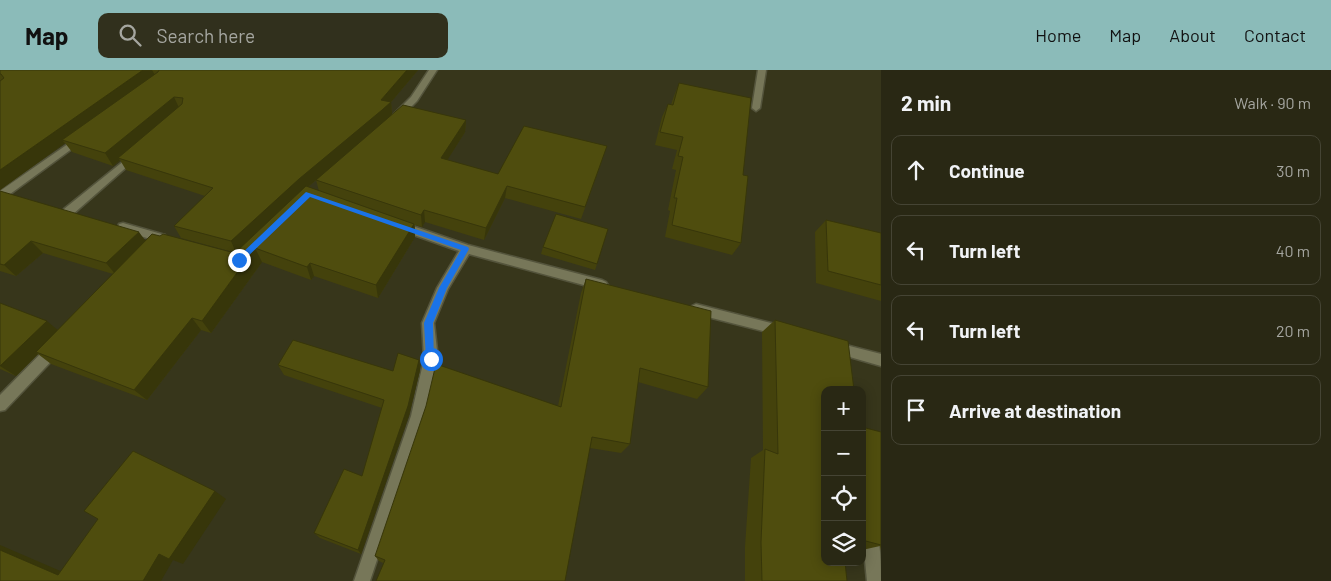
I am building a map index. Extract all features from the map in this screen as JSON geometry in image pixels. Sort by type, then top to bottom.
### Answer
[{"type":"street","points":[[388,126],[414,99],[433,70]]},
{"type":"street","points":[[756,108],[762,70]]},
{"type":"street","points":[[1,195],[89,133]]},
{"type":"street","points":[[68,212],[141,150]]},
{"type":"street","points":[[1,195],[21,200]]},
{"type":"street","points":[[392,223],[466,249],[614,289]]},
{"type":"street","points":[[115,225],[166,239],[148,252]]},
{"type":"street","points":[[362,581],[418,416],[431,359],[428,323],[443,288],[466,249]]},
{"type":"street","points":[[686,306],[720,313],[796,335]]},
{"type":"street","points":[[0,405],[67,336]]},
{"type":"street","points":[[824,344],[881,360]]},
{"type":"street","points":[[843,350],[845,366]]},
{"type":"street","points":[[866,516],[875,581]]},
{"type":"building","points":[[0,70],[143,70],[0,170],[0,81],[4,78],[0,74]]},
{"type":"building","points":[[159,70],[407,70],[381,100],[391,102],[299,179],[231,241],[174,226],[213,188],[118,158],[182,104],[183,98],[174,97],[105,153],[62,140]]},
{"type":"building","points":[[679,83],[751,98],[743,175],[748,176],[741,243],[672,225],[677,198],[674,198],[683,157],[678,156],[683,137],[660,132],[668,104],[673,105]]},
{"type":"building","points":[[403,105],[466,120],[441,158],[498,174],[524,126],[607,146],[585,207],[507,186],[486,228],[424,210],[421,215],[316,180]]},
{"type":"building","points":[[306,186],[414,224],[376,285],[310,263],[307,267],[255,248],[202,321],[192,318],[134,390],[36,352],[152,234],[160,236],[163,234],[231,252],[237,251]]},
{"type":"building","points":[[0,191],[139,232],[106,263],[31,241],[4,265],[0,264]]},
{"type":"building","points":[[556,214],[608,229],[597,264],[543,247]]},
{"type":"building","points":[[826,220],[881,233],[881,285],[828,271]]},
{"type":"building","points":[[586,279],[711,311],[708,387],[640,368],[630,444],[592,437],[565,581],[376,581],[385,560],[375,556],[426,406],[436,364],[561,407]]},
{"type":"building","points":[[0,303],[47,321],[0,366]]},
{"type":"building","points":[[775,320],[848,341],[854,386],[821,386],[821,566],[845,566],[847,581],[762,581],[761,542],[765,449],[778,454]]},
{"type":"building","points":[[293,340],[393,371],[398,353],[419,360],[408,406],[358,550],[314,533],[344,469],[362,476],[384,400],[278,365]]},
{"type":"building","points":[[866,428],[881,432],[881,545],[866,541]]},
{"type":"building","points":[[133,451],[215,491],[169,559],[159,554],[143,581],[0,581],[0,550],[58,575],[98,519],[84,511]]},
{"type":"route","points":[[239,260],[308,194],[466,249],[443,288],[428,323],[431,359]]}]
